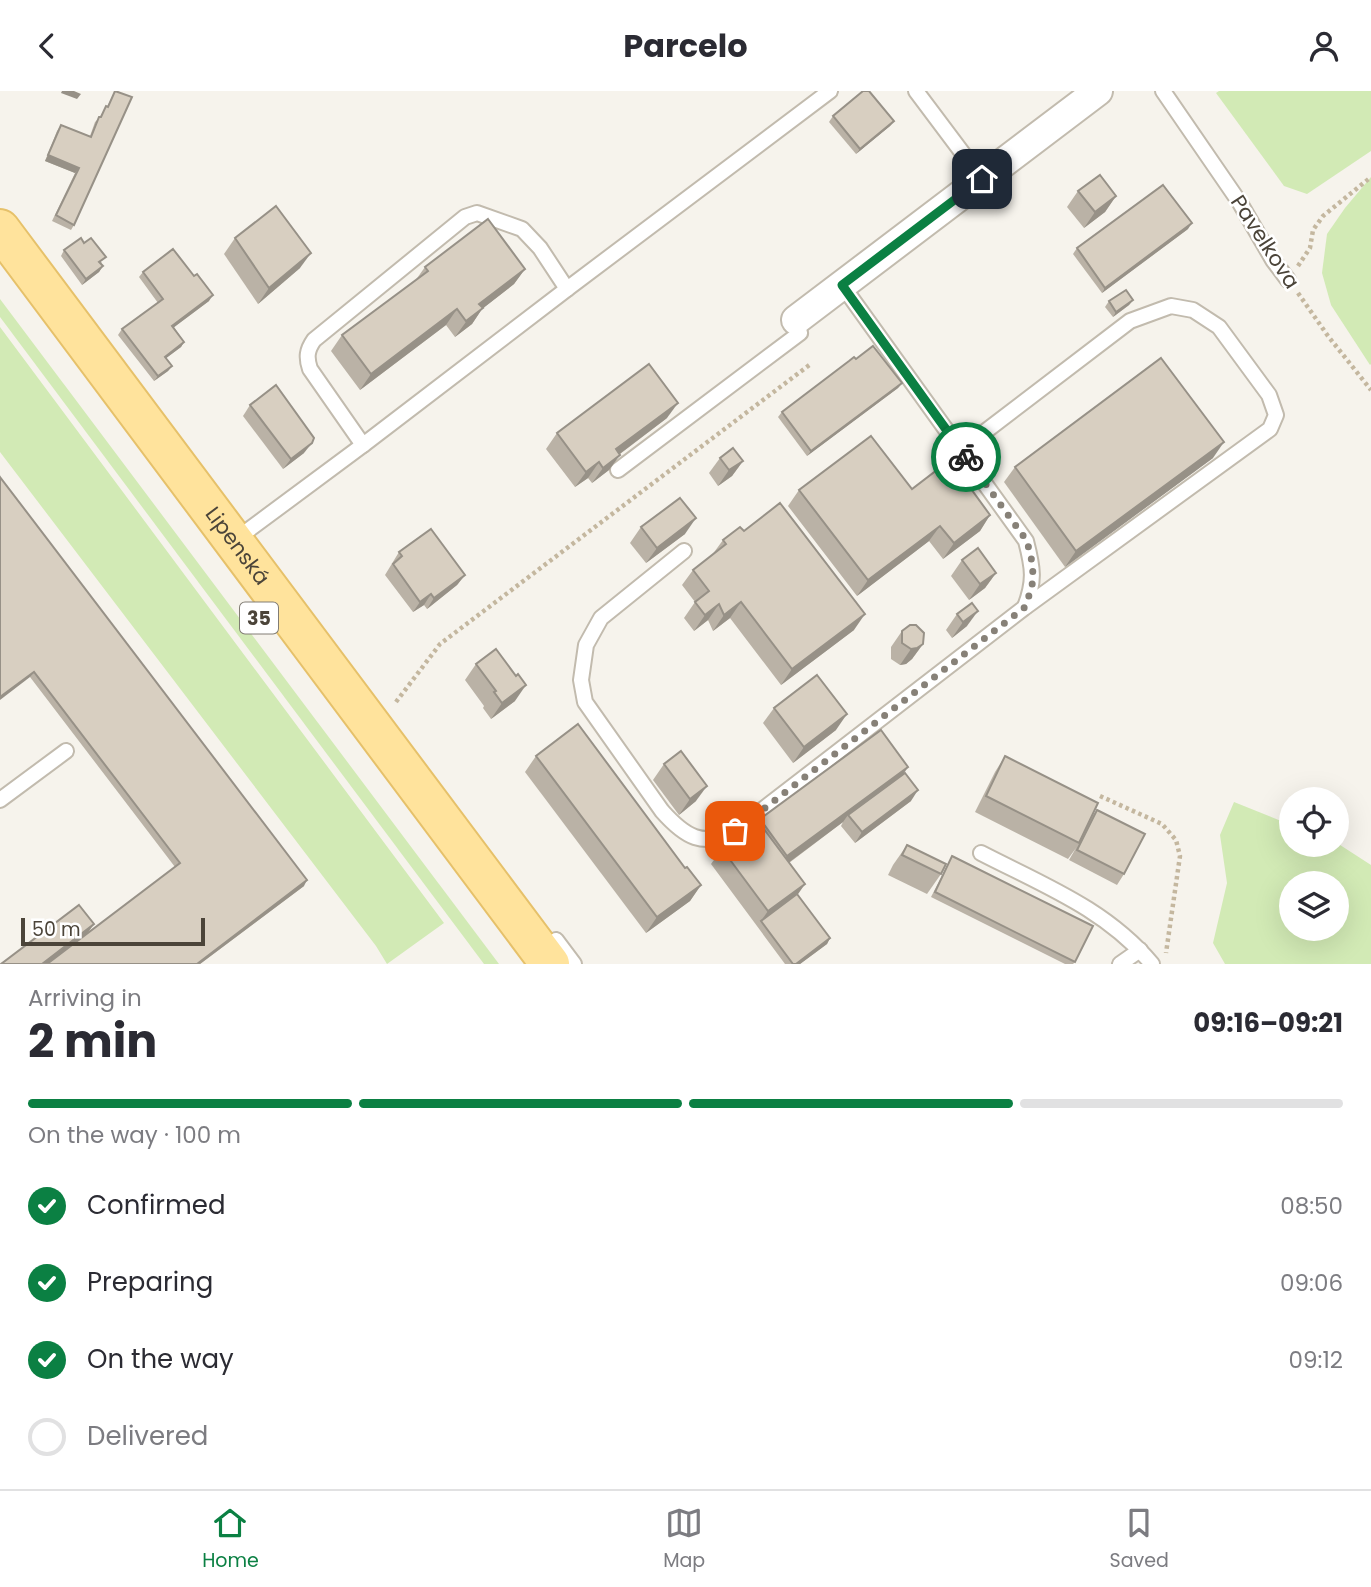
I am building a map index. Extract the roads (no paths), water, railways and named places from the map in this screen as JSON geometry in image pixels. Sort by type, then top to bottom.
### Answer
[{"type":"main road","name":"Lipenská","points":[[2,241],[234,541],[550,964]]},
{"type":"main road","name":"Lipenská","points":[[2,241],[518,964]]},
{"type":"street","points":[[796,320],[1098,91]]},
{"type":"lane","points":[[234,541],[830,91]]},
{"type":"lane","points":[[916,91],[982,179]]},
{"type":"lane","name":"Pavelkova","points":[[1163,91],[1240,203],[1273,260],[1288,279]]},
{"type":"lane","points":[[363,445],[310,369],[307,358],[309,348],[314,340],[465,217],[477,213],[522,229],[540,248],[567,289]]},
{"type":"lane","points":[[842,285],[1027,541],[1033,566],[1032,588],[1024,608]]},
{"type":"lane","points":[[684,551],[601,618],[586,645],[581,680],[585,702],[662,811],[673,824],[699,839],[710,841],[735,831],[1024,608],[1270,429],[1276,415],[1269,395],[1219,327],[1193,310],[1171,306],[1130,321],[961,450]]},
{"type":"lane","points":[[618,470],[800,333],[796,320]]},
{"type":"lane","points":[[0,800],[66,751]]},
{"type":"lane","points":[[981,853],[1109,922],[1152,964]]},
{"type":"lane","points":[[482,873],[539,923],[574,964]]},
{"type":"lane","points":[[1120,964],[1140,950]]}]
